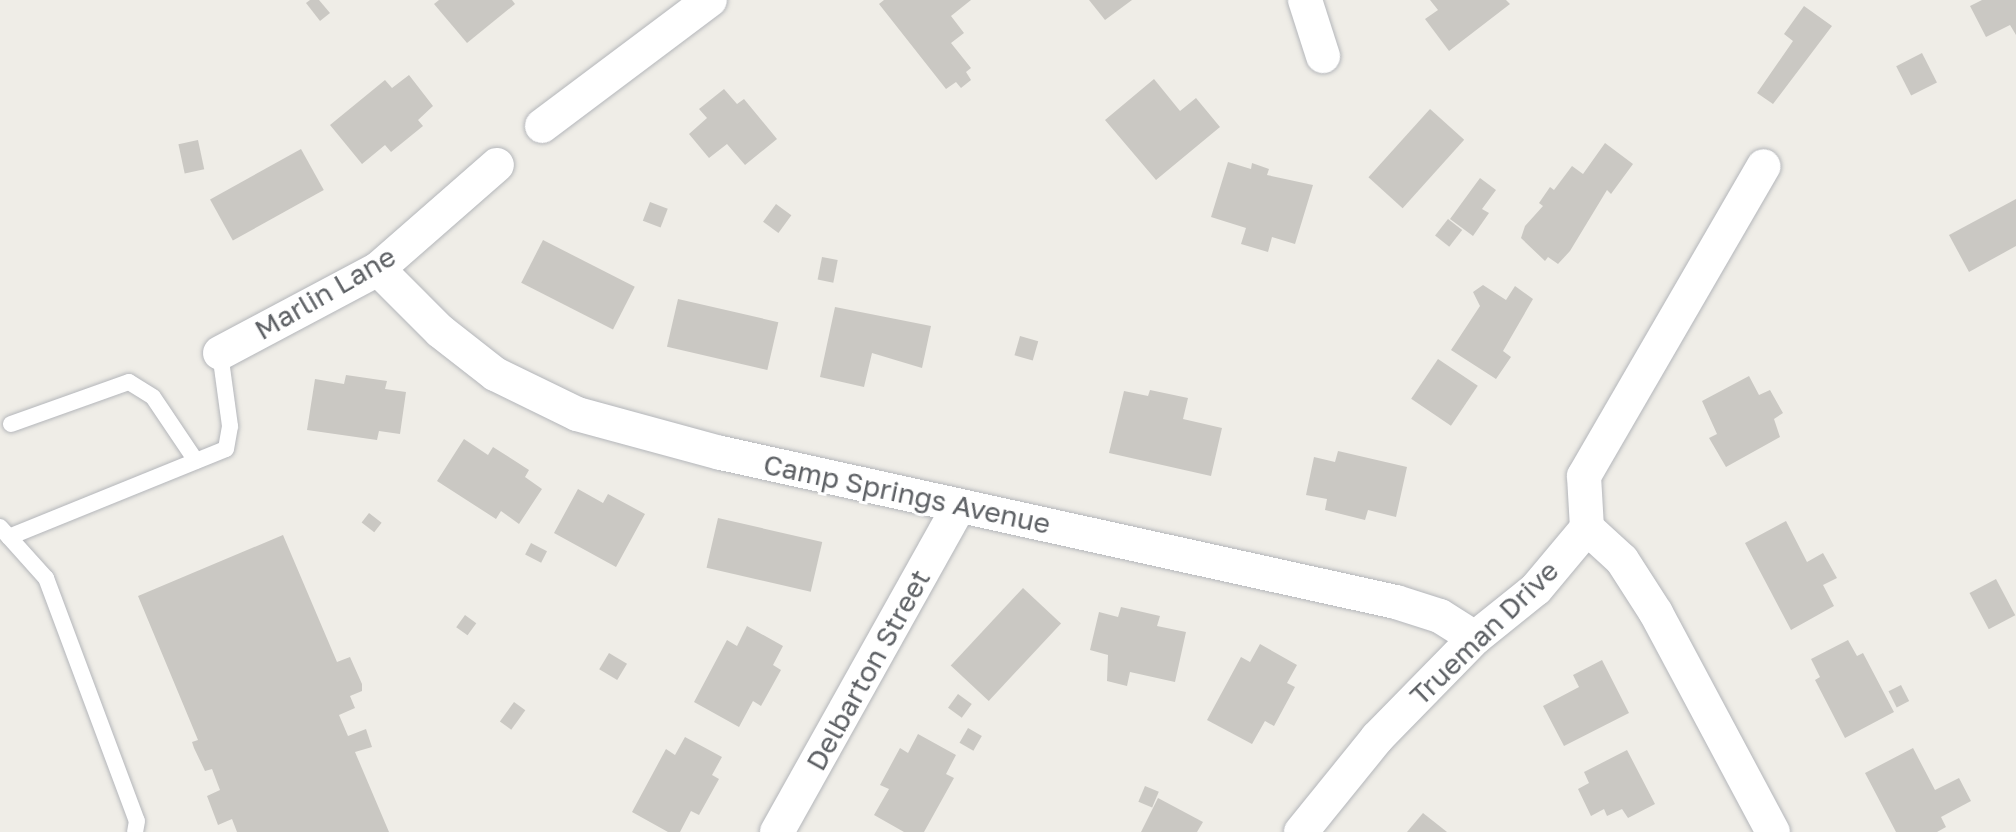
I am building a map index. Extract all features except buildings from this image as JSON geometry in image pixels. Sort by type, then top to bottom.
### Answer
[{"type":"street","points":[[542,126],[710,0]]},
{"type":"street","points":[[1305,0],[1323,56]]},
{"type":"street","name":"Marlin Lane","points":[[220,353],[378,269],[497,165]]},
{"type":"street","points":[[1764,166],[1584,476],[1587,528],[1622,560],[1656,613],[1773,832]]},
{"type":"street","name":"Camp Springs Avenue","points":[[378,269],[440,331],[532,396],[636,432],[958,508],[1163,548],[1382,599],[1440,616],[1475,638]]},
{"type":"street","name":"Delbarton Street","points":[[777,832],[958,508]]},
{"type":"street","name":"Trueman Drive","points":[[1301,832],[1377,738],[1475,638],[1536,589],[1587,528]]},
{"type":"lane","points":[[135,832],[137,821],[46,578],[5,532],[226,449],[230,426],[220,353]]},
{"type":"lane","points":[[11,424],[129,382],[153,397],[196,461]]}]
